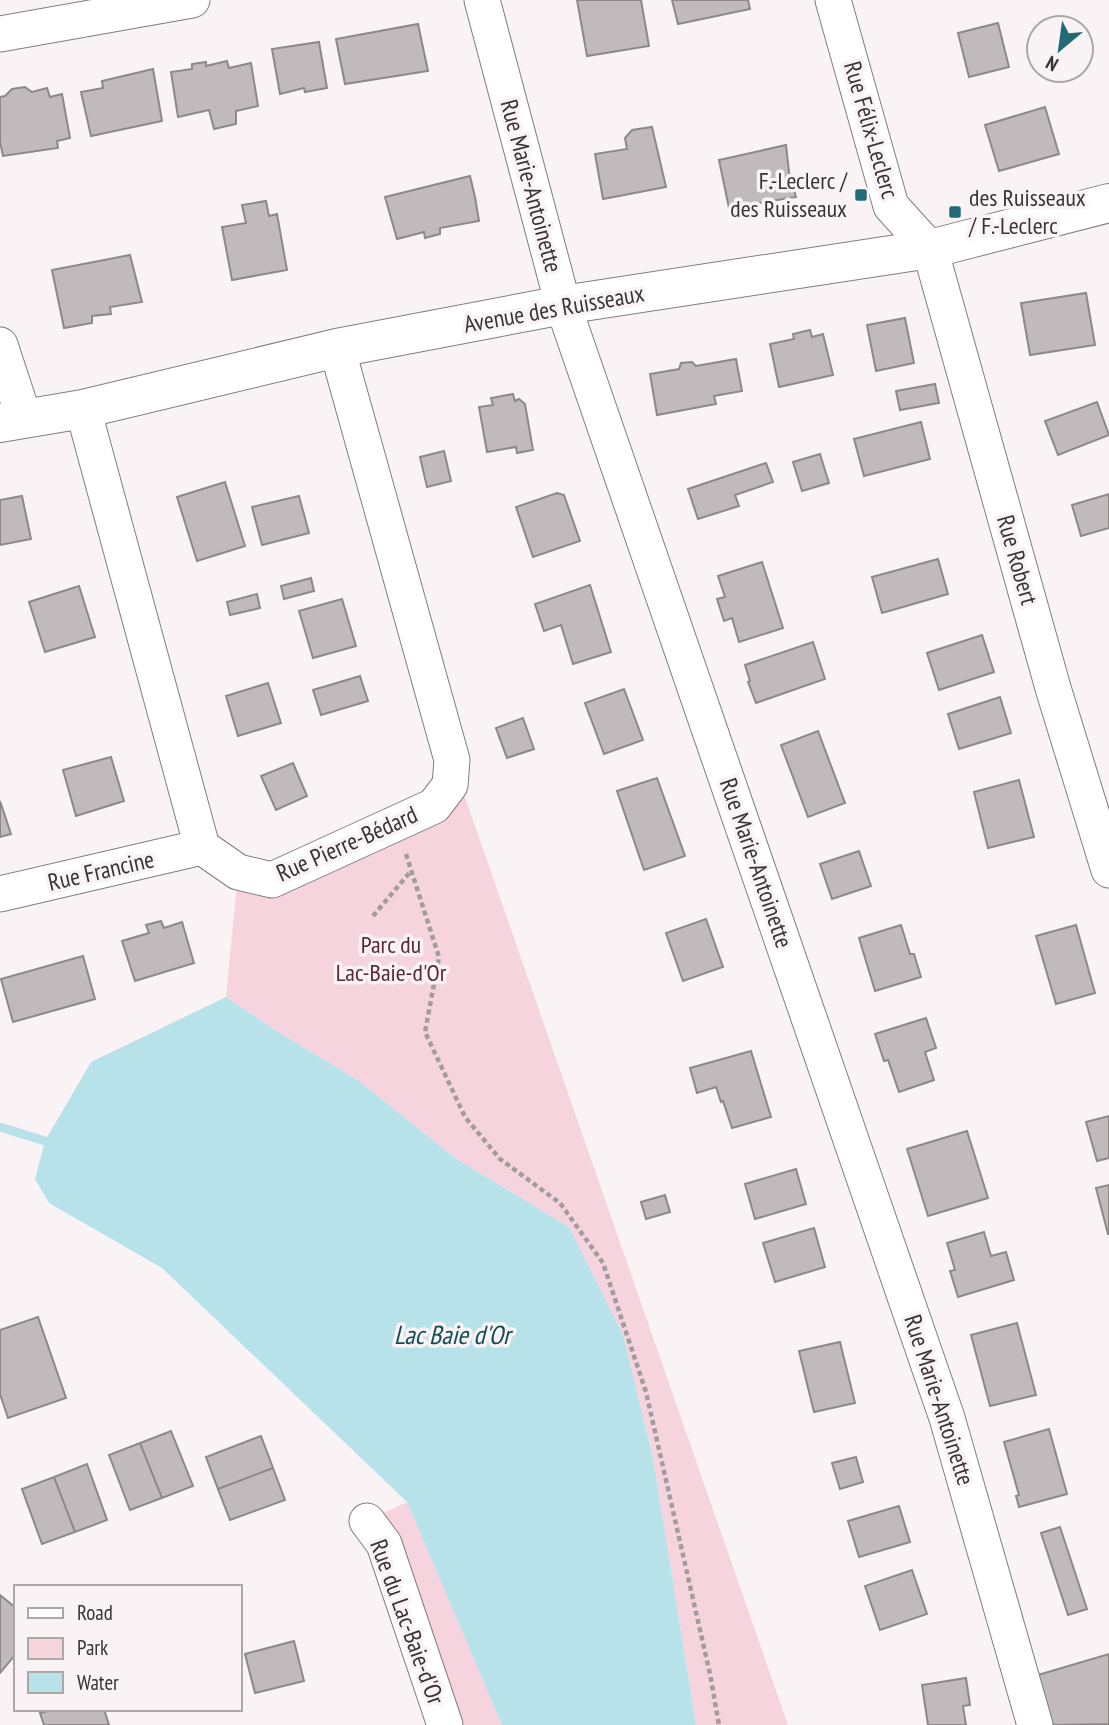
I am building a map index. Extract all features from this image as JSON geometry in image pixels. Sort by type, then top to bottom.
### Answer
[{"type":"street","points":[[0,34],[192,0]]},
{"type":"street","name":"Rue Marie-Antoinette","points":[[482,0],[563,305],[947,1418],[1035,1725]]},
{"type":"street","name":"Rue Félix-Leclerc","points":[[833,0],[891,206],[930,249]]},
{"type":"street","name":"Avenue des Ruisseaux","points":[[12,421],[83,409],[337,348],[563,305],[930,249],[1109,203]]},
{"type":"street","name":"Rue Robert","points":[[930,249],[1050,675],[1109,870]]},
{"type":"street","points":[[0,345],[12,421]]},
{"type":"street","name":"Rue Pierre-Bédard","points":[[202,847],[238,872],[272,880],[434,806],[450,785],[452,760],[337,348]]},
{"type":"street","points":[[83,409],[202,847]]},
{"type":"street","name":"Rue Francine","points":[[0,894],[202,847]]},
{"type":"street","name":"Rue du Lac-Baie-d'Or","points":[[367,1521],[384,1544],[445,1725]]},
{"type":"path","points":[[396,823],[439,957],[425,1032],[465,1117],[499,1158],[560,1203],[603,1263],[646,1392],[710,1674],[719,1725]]},
{"type":"path","points":[[373,916],[411,870]]},
{"type":"green space","name":"Parc du Lac-Baie-d'Or","points":[[452,760],[788,1725],[696,1725],[653,1458],[623,1335],[569,1227],[455,1158],[359,1081],[226,997],[238,872],[273,880],[434,806]]},
{"type":"green space","points":[[407,1502],[502,1725],[445,1725],[367,1521]]},
{"type":"water","name":"Lac Baie d'Or","points":[[226,997],[359,1081],[455,1158],[569,1227],[623,1335],[653,1458],[696,1725],[502,1725],[407,1502],[162,1268],[49,1203],[35,1179],[45,1141],[91,1062]]},
{"type":"building","points":[[577,0],[641,0],[649,46],[587,56]]},
{"type":"building","points":[[672,0],[748,0],[750,9],[678,24]]},
{"type":"building","points":[[998,23],[1009,67],[969,77],[958,33]]},
{"type":"building","points":[[418,24],[428,71],[345,84],[336,39]]},
{"type":"building","points":[[319,42],[327,88],[305,92],[304,88],[280,94],[272,49]]},
{"type":"building","points":[[227,61],[229,68],[251,63],[258,106],[236,111],[236,124],[214,129],[209,110],[178,117],[171,72],[192,69],[192,64],[206,62],[206,66]]},
{"type":"building","points":[[153,69],[162,121],[91,136],[81,92],[103,88],[102,81]]},
{"type":"building","points":[[25,87],[32,92],[47,88],[50,97],[62,94],[70,138],[57,141],[58,148],[3,156],[0,142],[0,97],[12,89]]},
{"type":"building","points":[[1045,107],[1059,154],[999,171],[985,125]]},
{"type":"building","points":[[652,127],[666,187],[603,199],[595,154],[627,149],[625,138],[632,130]]},
{"type":"building","points":[[786,145],[789,172],[796,197],[729,208],[719,160]]},
{"type":"building","points":[[470,176],[479,221],[440,228],[440,234],[425,238],[424,232],[397,239],[385,197]]},
{"type":"building","points":[[266,201],[269,216],[277,214],[287,270],[232,280],[222,227],[246,223],[242,205]]},
{"type":"building","points":[[130,255],[142,302],[110,307],[111,314],[92,316],[92,323],[64,328],[52,270]]},
{"type":"building","points":[[1086,293],[1095,345],[1030,355],[1021,303]]},
{"type":"building","points":[[905,318],[914,363],[876,371],[867,325]]},
{"type":"building","points":[[810,330],[812,337],[823,334],[833,375],[779,387],[770,344],[794,339],[793,334]]},
{"type":"building","points":[[736,359],[742,391],[714,396],[716,404],[657,415],[650,374],[679,369],[681,363],[692,362],[696,366]]},
{"type":"building","points":[[935,384],[939,403],[900,410],[896,391]]},
{"type":"building","points":[[513,394],[515,401],[519,399],[525,404],[533,450],[517,453],[516,447],[487,452],[479,407],[493,405],[491,398]]},
{"type":"building","points":[[1097,402],[1109,435],[1058,455],[1045,421]]},
{"type":"building","points":[[921,422],[930,459],[864,476],[854,439]]},
{"type":"building","points":[[444,451],[451,481],[427,487],[420,457]]},
{"type":"building","points":[[820,454],[829,483],[802,491],[793,462]]},
{"type":"building","points":[[766,463],[773,482],[735,495],[739,506],[698,519],[688,489]]},
{"type":"building","points":[[225,482],[245,546],[197,561],[177,497]]},
{"type":"building","points":[[557,493],[564,495],[580,541],[533,557],[516,507]]},
{"type":"building","points":[[1109,494],[1109,528],[1081,536],[1072,505]]},
{"type":"building","points":[[22,496],[31,539],[0,545],[0,500]]},
{"type":"building","points":[[299,496],[309,533],[262,545],[252,507]]},
{"type":"building","points":[[938,559],[948,594],[882,613],[872,577]]},
{"type":"building","points":[[762,562],[783,628],[739,642],[732,618],[724,621],[717,599],[725,597],[718,576]]},
{"type":"building","points":[[311,578],[314,591],[284,599],[281,586]]},
{"type":"building","points":[[590,585],[611,652],[573,664],[561,625],[544,631],[535,604]]},
{"type":"building","points":[[79,586],[95,637],[45,652],[29,602]]},
{"type":"building","points":[[257,594],[260,608],[230,615],[227,602]]},
{"type":"building","points":[[342,599],[356,646],[313,658],[299,611]]},
{"type":"building","points":[[982,635],[994,672],[939,690],[927,653]]},
{"type":"building","points":[[813,642],[825,679],[756,703],[745,665]]},
{"type":"building","points":[[360,676],[368,701],[321,715],[313,690]]},
{"type":"building","points":[[268,683],[281,723],[238,736],[226,696]]},
{"type":"building","points":[[624,689],[643,740],[604,754],[585,703]]},
{"type":"building","points":[[1000,697],[1011,733],[959,749],[948,714]]},
{"type":"building","points":[[523,718],[534,749],[507,758],[496,728]]},
{"type":"building","points":[[818,731],[845,803],[808,817],[781,745]]},
{"type":"building","points":[[111,757],[124,801],[76,816],[63,770]]},
{"type":"building","points":[[293,763],[307,796],[276,810],[261,776]]},
{"type":"building","points":[[657,778],[685,856],[644,870],[617,791]]},
{"type":"building","points":[[1019,780],[1034,837],[988,848],[974,792]]},
{"type":"building","points":[[0,801],[11,834],[0,837]]},
{"type":"building","points":[[859,851],[871,886],[832,899],[820,864]]},
{"type":"building","points":[[706,919],[723,967],[683,981],[666,933]]},
{"type":"building","points":[[161,921],[164,928],[182,922],[194,963],[135,981],[122,941],[149,933],[146,925]]},
{"type":"building","points":[[901,925],[921,977],[875,991],[859,938]]},
{"type":"building","points":[[1076,925],[1095,993],[1056,1004],[1036,936]]},
{"type":"building","points":[[83,956],[95,999],[13,1022],[1,979]]},
{"type":"building","points":[[926,1018],[936,1048],[925,1052],[934,1080],[899,1092],[875,1034]]},
{"type":"building","points":[[751,1051],[771,1117],[732,1128],[716,1087],[697,1093],[690,1068]]},
{"type":"building","points":[[1109,1116],[1109,1158],[1097,1161],[1086,1122]]},
{"type":"building","points":[[967,1131],[988,1198],[928,1216],[907,1149]]},
{"type":"building","points":[[796,1169],[806,1204],[755,1219],[745,1184]]},
{"type":"building","points":[[1109,1185],[1109,1234],[1108,1234],[1096,1188]]},
{"type":"building","points":[[665,1195],[670,1212],[646,1219],[641,1202]]},
{"type":"building","points":[[814,1228],[825,1267],[775,1282],[763,1243]]},
{"type":"building","points":[[984,1232],[991,1256],[1006,1252],[1014,1280],[958,1297],[950,1271],[955,1270],[947,1243]]},
{"type":"building","points":[[38,1317],[66,1398],[8,1418],[0,1394],[0,1330]]},
{"type":"building","points":[[1017,1323],[1036,1395],[990,1406],[971,1335]]},
{"type":"building","points":[[840,1342],[855,1403],[814,1412],[799,1351]]},
{"type":"building","points":[[1049,1429],[1067,1494],[1019,1507],[1016,1496],[1019,1495],[1004,1442]]},
{"type":"building","points":[[171,1431],[193,1486],[162,1498],[140,1443]]},
{"type":"building","points":[[261,1436],[273,1468],[218,1489],[206,1457]]},
{"type":"building","points":[[140,1443],[162,1498],[130,1510],[109,1455]]},
{"type":"building","points":[[856,1457],[863,1482],[840,1489],[832,1463]]},
{"type":"building","points":[[87,1464],[107,1520],[75,1532],[54,1477]]},
{"type":"building","points":[[273,1468],[285,1500],[230,1520],[218,1489]]},
{"type":"building","points":[[54,1477],[75,1532],[42,1544],[22,1489]]},
{"type":"building","points":[[899,1506],[910,1542],[859,1557],[848,1521]]},
{"type":"building","points":[[1060,1527],[1087,1609],[1068,1615],[1041,1533]]},
{"type":"building","points":[[912,1570],[927,1614],[880,1630],[865,1586]]},
{"type":"building","points":[[0,1595],[14,1606],[14,1656],[0,1673]]},
{"type":"building","points":[[294,1641],[304,1681],[255,1693],[245,1654]]},
{"type":"building","points":[[1109,1654],[1109,1724],[1053,1725],[1038,1675]]},
{"type":"building","points":[[966,1678],[970,1705],[963,1706],[966,1725],[928,1725],[922,1685]]},
{"type":"building","points":[[105,1711],[109,1725],[44,1725],[40,1713]]},
{"type":"waterway","points":[[0,1127],[45,1141]]},
{"type":"place","name":"F.-Leclerc / des Ruisseaux","points":[[861,195]]},
{"type":"place","name":"des Ruisseaux / F.-Leclerc","points":[[955,212]]}]
